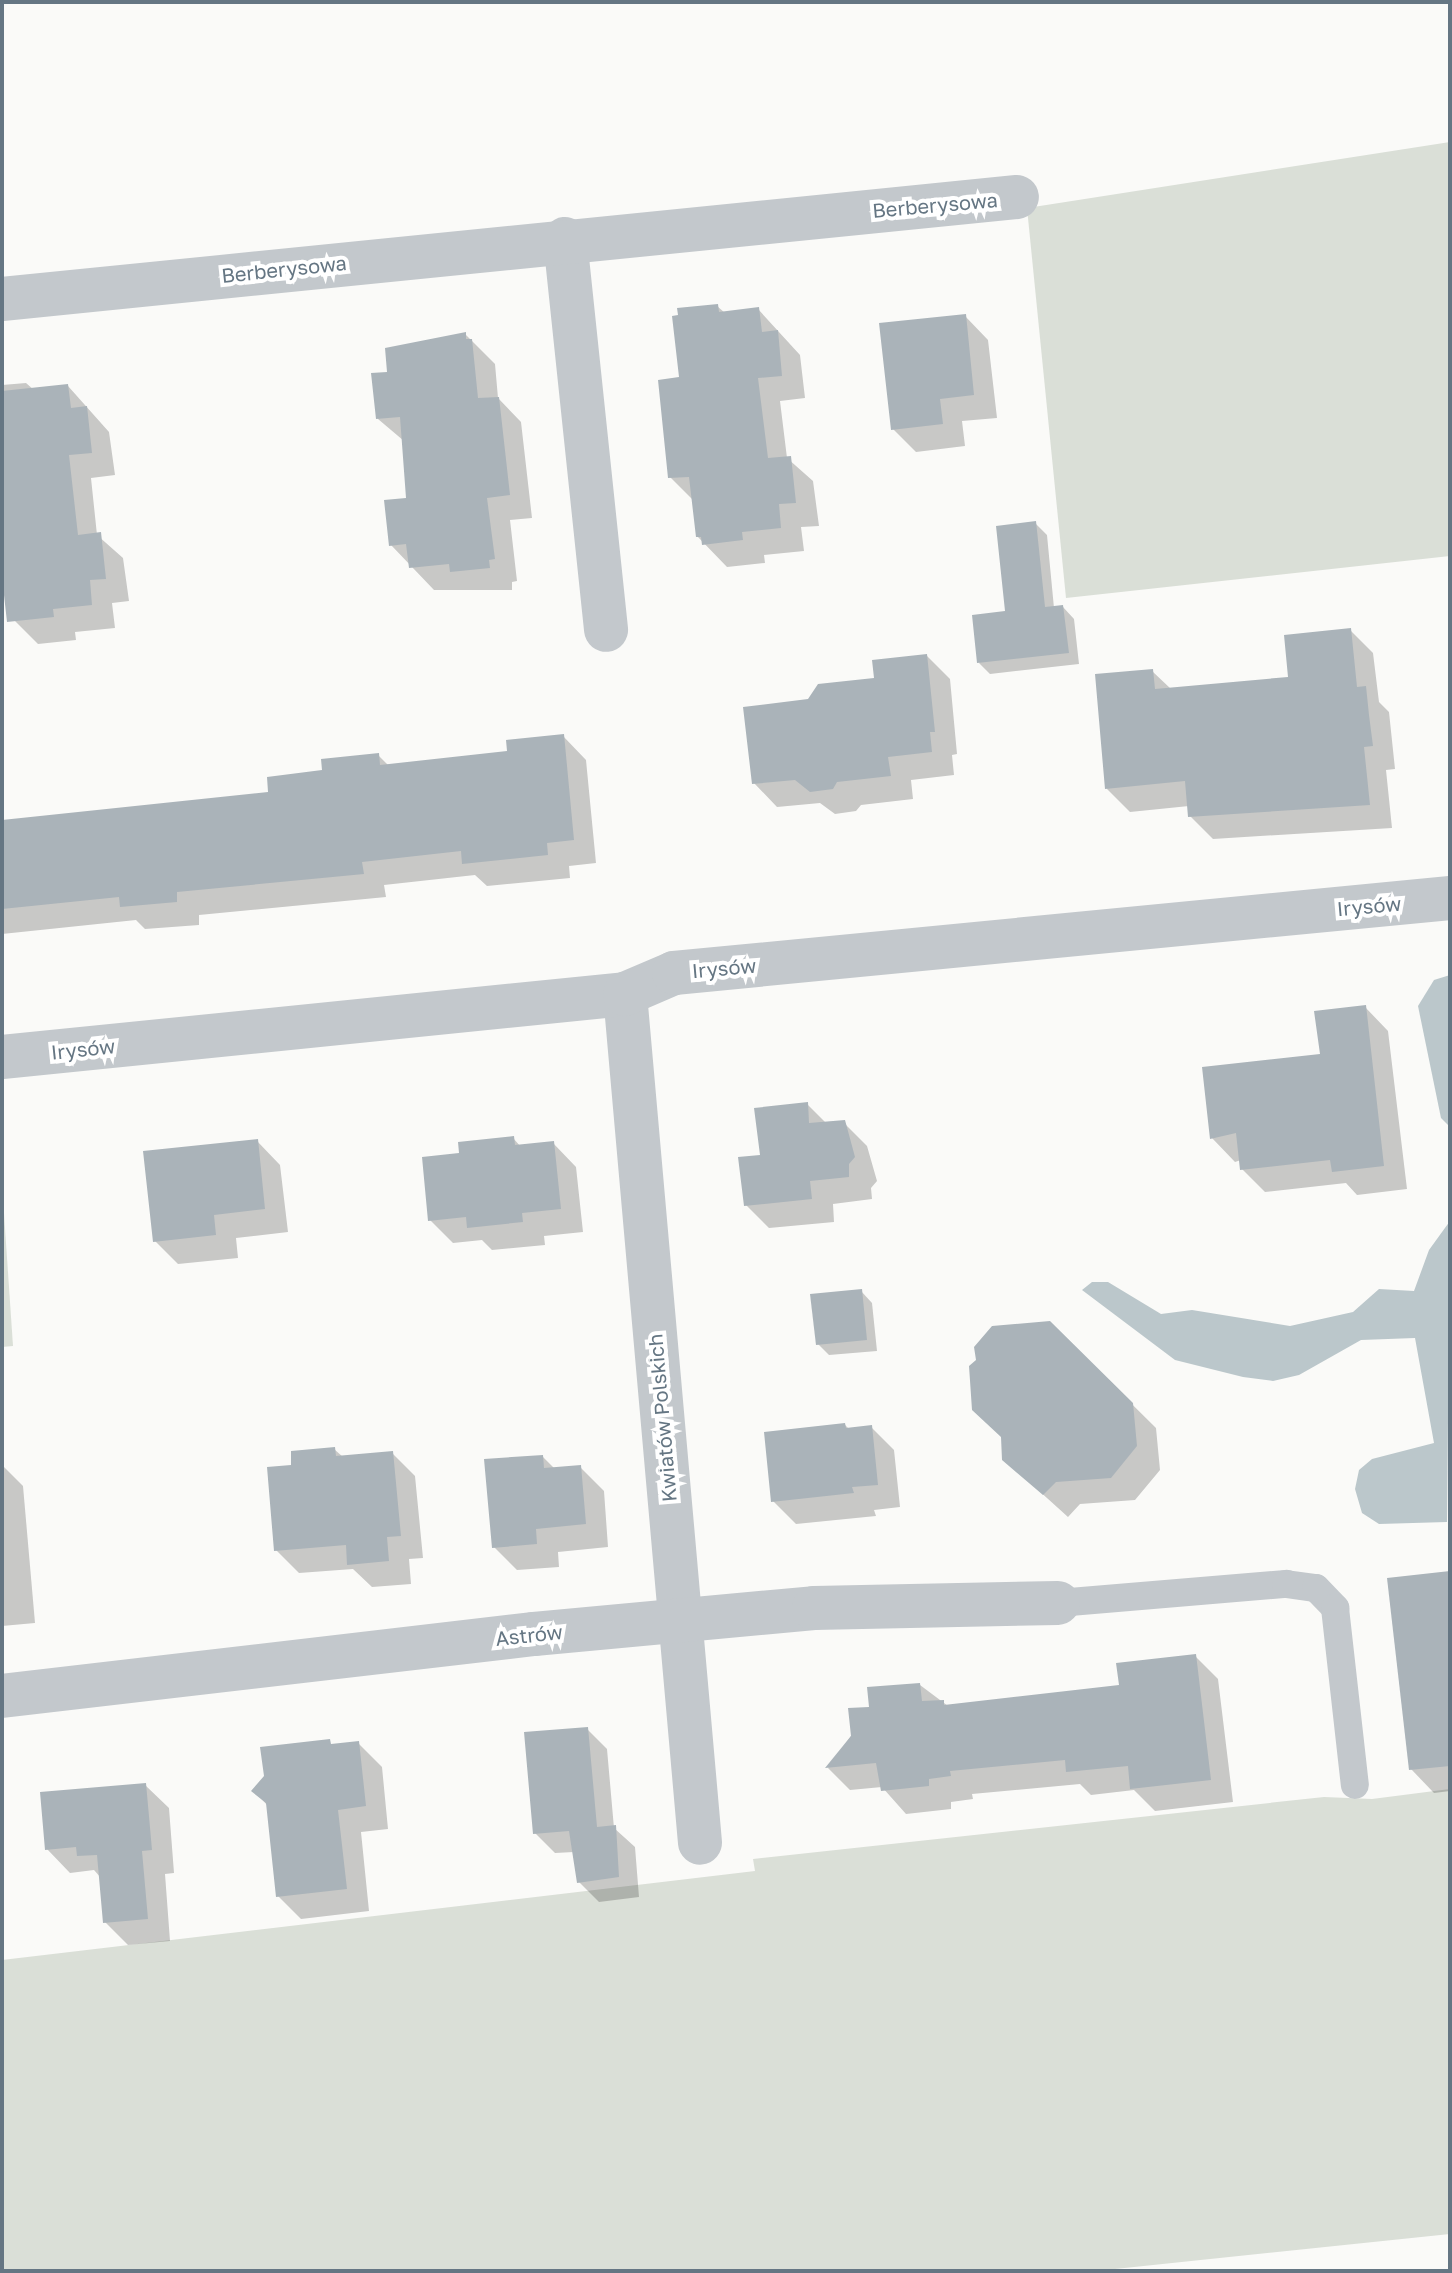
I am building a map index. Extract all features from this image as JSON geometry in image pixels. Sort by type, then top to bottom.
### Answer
[{"type":"street","name":"Berberysowa","points":[[2,299],[565,239],[1017,197]]},
{"type":"street","points":[[565,239],[606,630]]},
{"type":"street","name":"Irysów","points":[[2,1057],[625,994],[674,973],[1450,898]]},
{"type":"street","name":"Kwiatów Polskich","points":[[625,994],[700,1843]]},
{"type":"street","name":"Astrów","points":[[2,1696],[814,1608],[1058,1603]]},
{"type":"lane","points":[[1058,1603],[1286,1584],[1316,1588],[1335,1608],[1355,1785]]},
{"type":"shaded area","points":[[1450,142],[1450,556],[1066,598],[1027,208]]},
{"type":"shaded area","points":[[1450,975],[1450,1127],[1441,1118],[1418,1006],[1434,980]]},
{"type":"shaded area","points":[[2,1184],[13,1346],[2,1347]]},
{"type":"shaded area","points":[[1450,1221],[1447,1522],[1379,1524],[1362,1513],[1355,1489],[1359,1470],[1372,1459],[1434,1443],[1415,1338],[1361,1340],[1299,1375],[1273,1381],[1243,1377],[1175,1360],[1082,1290],[1092,1282],[1108,1282],[1161,1314],[1192,1310],[1290,1326],[1353,1312],[1379,1289],[1414,1291],[1429,1250]]},
{"type":"shaded area","points":[[1450,1789],[1450,2234],[1096,2271],[2,2271],[2,1960],[755,1871],[753,1859],[1324,1797],[1372,1799]]},
{"type":"building","points":[[718,304],[719,312],[759,307],[762,332],[778,330],[782,376],[758,378],[768,458],[791,456],[796,503],[779,504],[781,528],[742,532],[743,540],[702,545],[701,537],[696,537],[689,477],[668,478],[658,380],[679,377],[672,316],[678,315],[677,308]]},
{"type":"building","points":[[966,314],[974,395],[940,399],[943,424],[891,430],[879,323]]},
{"type":"building","points":[[466,332],[466,339],[472,339],[478,398],[499,397],[510,495],[487,498],[495,559],[489,560],[490,568],[450,572],[449,564],[409,568],[406,544],[389,546],[384,500],[406,498],[400,417],[376,419],[371,373],[387,372],[385,348]]},
{"type":"building","points":[[68,384],[71,408],[87,406],[92,453],[69,455],[78,535],[101,532],[106,579],[90,580],[92,605],[53,609],[54,617],[7,622],[2,577],[2,391]]},
{"type":"building","points":[[1036,521],[1045,607],[1063,605],[1069,653],[977,663],[972,615],[1005,611],[996,526]]},
{"type":"building","points":[[1351,628],[1357,687],[1366,686],[1373,746],[1364,747],[1370,805],[1188,817],[1185,781],[1105,789],[1095,674],[1153,669],[1155,689],[1288,677],[1284,635]]},
{"type":"building","points":[[927,654],[935,732],[930,732],[932,752],[888,757],[891,776],[837,782],[833,789],[810,792],[795,780],[752,784],[743,707],[808,699],[818,684],[874,678],[872,660]]},
{"type":"building","points":[[564,734],[574,840],[547,843],[548,855],[462,864],[461,851],[362,862],[364,874],[177,892],[177,902],[120,907],[119,897],[2,909],[2,820],[268,792],[267,777],[322,770],[321,759],[379,753],[380,765],[507,751],[506,740]]},
{"type":"building","points":[[1366,1005],[1384,1166],[1332,1172],[1330,1160],[1240,1170],[1236,1133],[1210,1139],[1202,1067],[1320,1054],[1314,1011]]},
{"type":"building","points":[[808,1102],[809,1123],[845,1120],[855,1157],[849,1164],[849,1177],[810,1181],[812,1199],[744,1206],[738,1157],[760,1155],[754,1108]]},
{"type":"building","points":[[514,1136],[515,1145],[554,1141],[561,1209],[522,1213],[523,1222],[467,1228],[466,1217],[428,1221],[422,1157],[459,1153],[458,1142]]},
{"type":"building","points":[[258,1139],[265,1209],[214,1215],[216,1235],[153,1242],[143,1151]]},
{"type":"building","points":[[862,1289],[867,1340],[816,1345],[810,1294]]},
{"type":"building","points":[[1050,1321],[1133,1403],[1137,1446],[1111,1478],[1056,1482],[1043,1495],[1002,1460],[1001,1437],[972,1410],[969,1366],[976,1360],[974,1347],[992,1326]]},
{"type":"building","points":[[845,1423],[846,1428],[872,1425],[878,1485],[852,1487],[854,1493],[771,1502],[764,1432]]},
{"type":"building","points":[[335,1447],[336,1456],[393,1451],[401,1536],[387,1537],[389,1561],[347,1565],[346,1545],[274,1551],[267,1467],[291,1465],[291,1451]]},
{"type":"building","points":[[543,1455],[544,1468],[581,1465],[586,1524],[536,1529],[537,1544],[492,1548],[484,1459]]},
{"type":"building","points":[[1450,1571],[1450,1766],[1409,1770],[1387,1578]]},
{"type":"building","points":[[1196,1654],[1211,1780],[1130,1789],[1128,1766],[1066,1772],[1065,1760],[950,1771],[951,1776],[929,1779],[929,1786],[881,1791],[876,1763],[825,1768],[851,1736],[848,1708],[869,1707],[867,1687],[920,1683],[922,1701],[944,1700],[944,1705],[1119,1685],[1116,1663]]},
{"type":"building","points":[[588,1727],[597,1827],[616,1825],[619,1877],[577,1883],[569,1831],[533,1834],[524,1732]]},
{"type":"building","points":[[330,1739],[331,1744],[359,1741],[366,1806],[338,1810],[347,1889],[276,1897],[266,1803],[251,1791],[264,1776],[260,1747]]},
{"type":"building","points":[[146,1783],[152,1850],[142,1851],[148,1919],[103,1923],[97,1855],[77,1856],[76,1847],[45,1850],[40,1792]]}]
